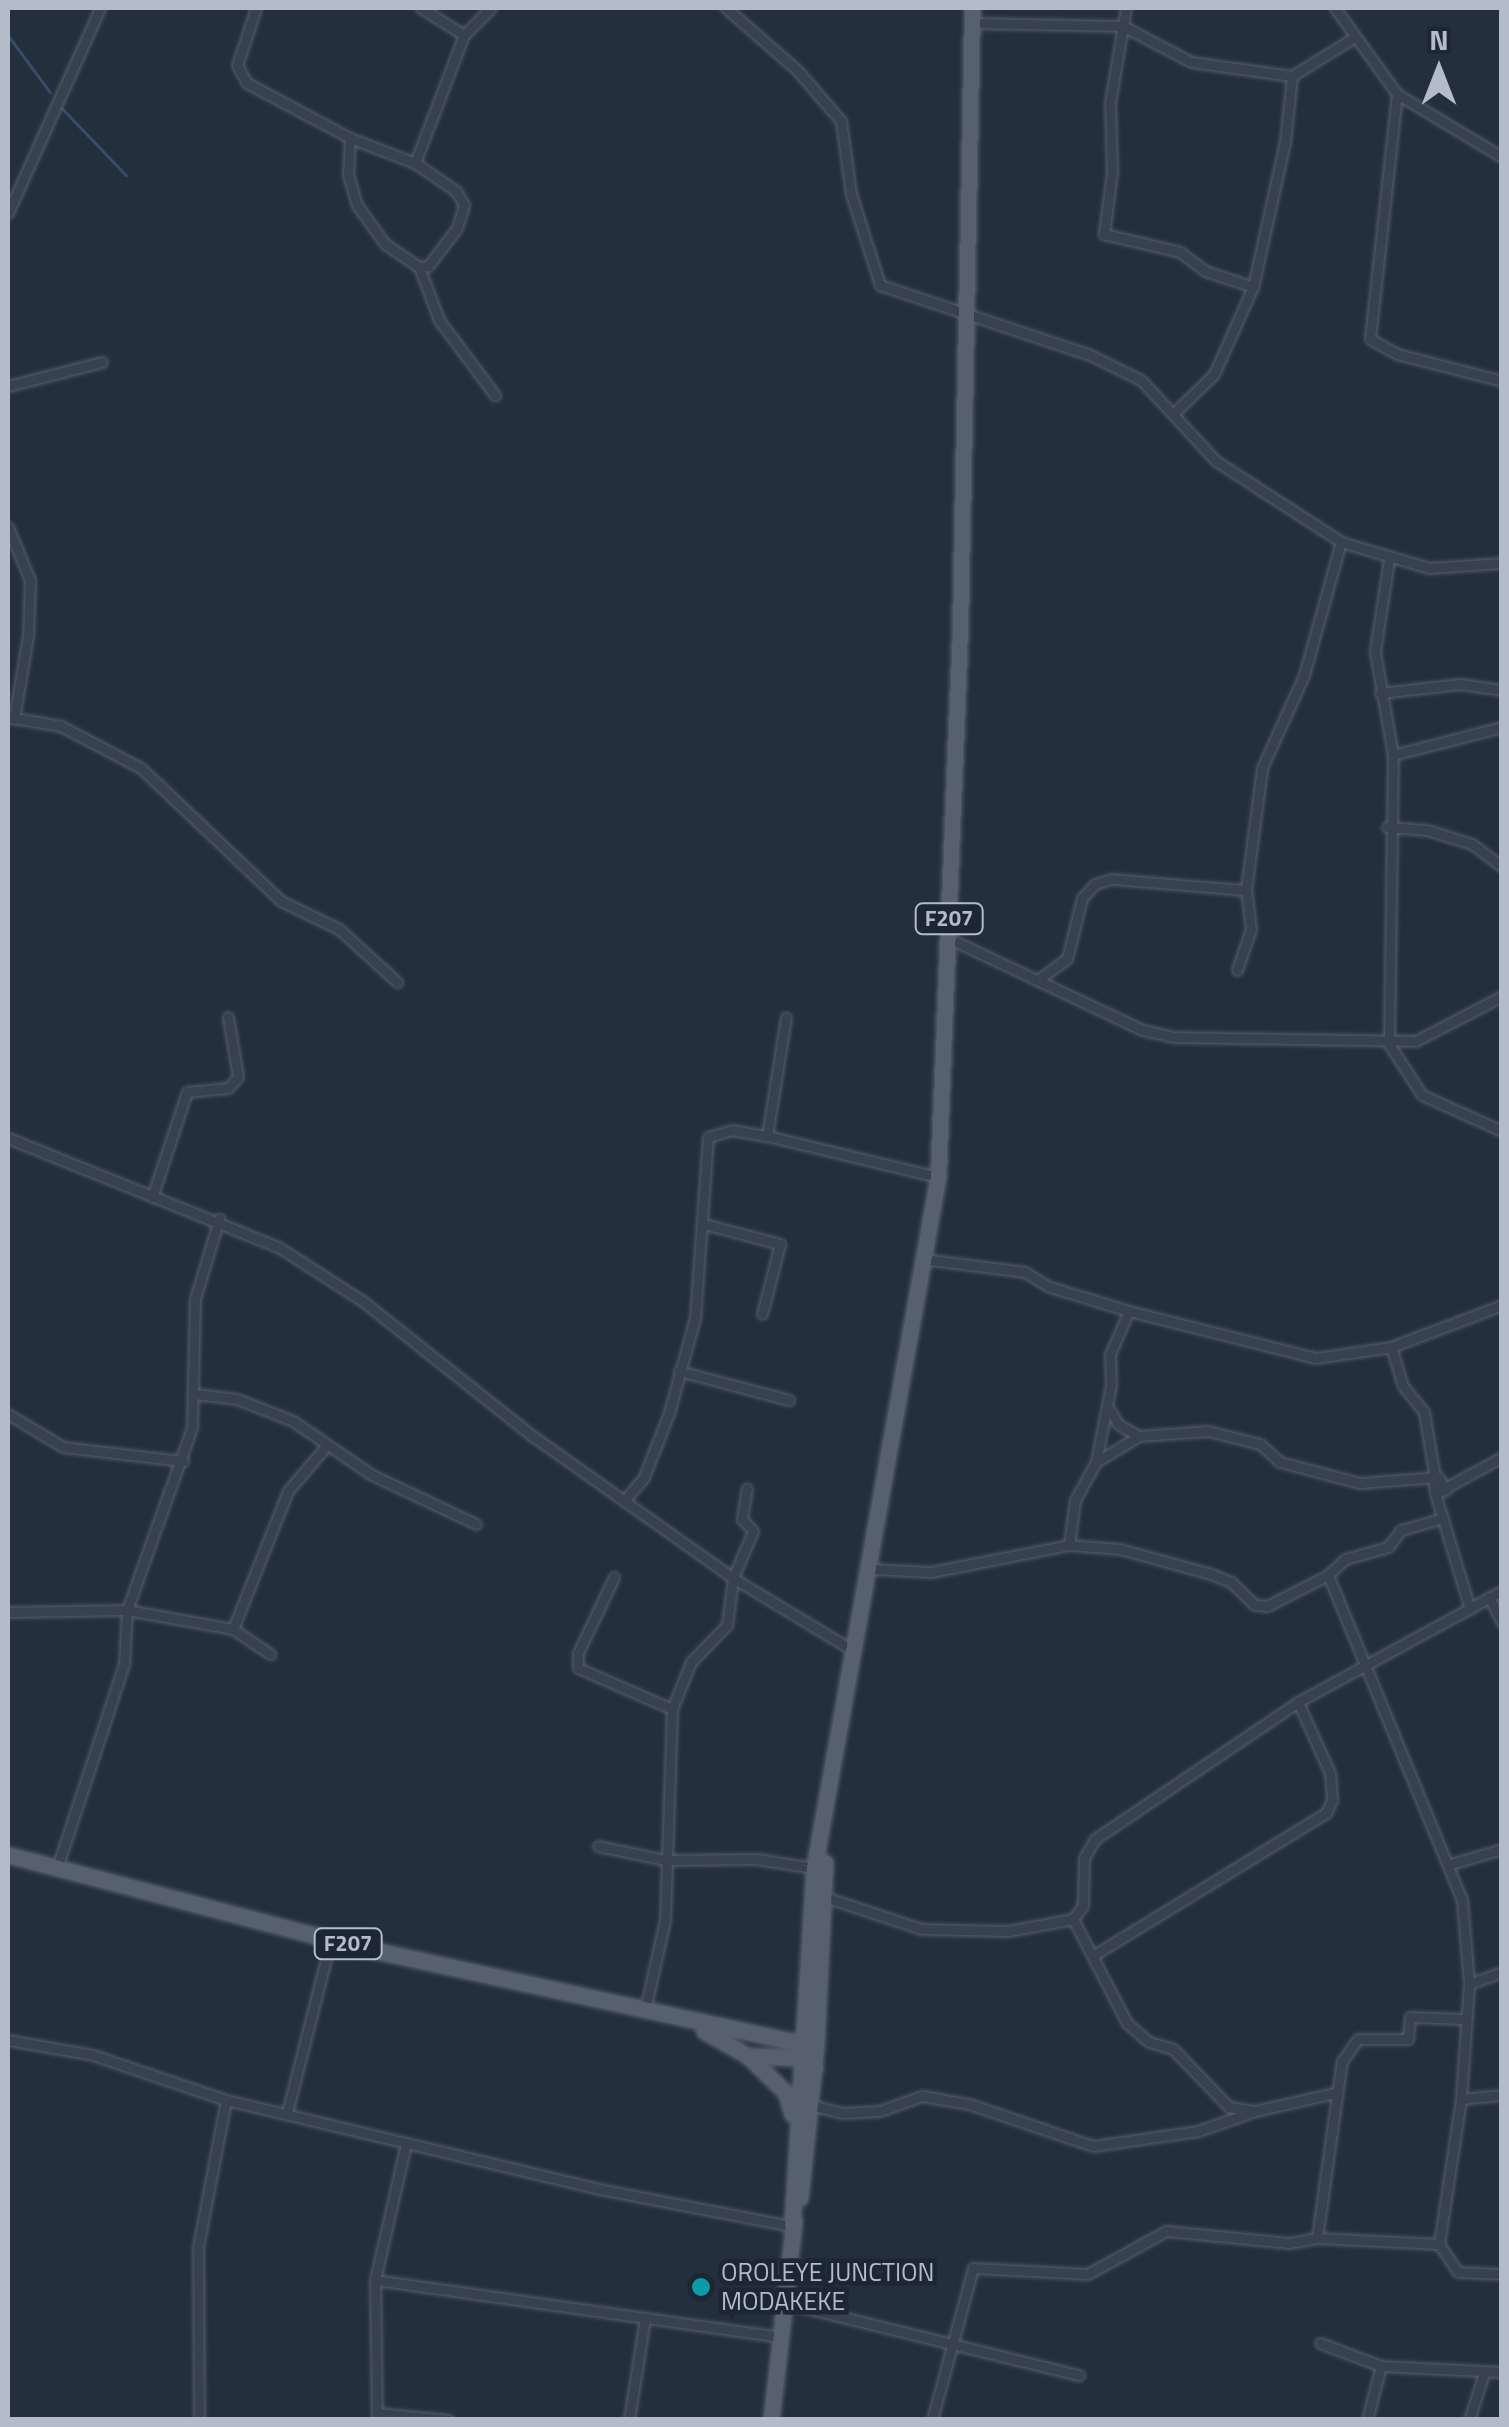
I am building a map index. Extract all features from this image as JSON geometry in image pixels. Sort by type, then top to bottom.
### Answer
[{"type":"main road","name":"F207","points":[[770,2420],[810,2105],[808,1981],[814,1868],[826,1820],[920,1259],[938,1177],[968,312],[972,15]]},
{"type":"main road","name":"F207","points":[[792,2226],[794,2126],[808,2055],[826,1820]]},
{"type":"main road","name":"F207","points":[[8,1856],[331,1940],[692,2024],[772,2036],[808,2055]]},
{"type":"main road","points":[[772,2036],[799,2012],[808,1981]]},
{"type":"main road","name":"F207","points":[[692,2024],[748,2056],[808,2055]]},
{"type":"main road","points":[[748,2056],[786,2093],[794,2126]]},
{"type":"street","points":[[8,213],[11,196],[100,8]]},
{"type":"street","points":[[256,8],[239,75],[350,138],[415,163],[456,191],[464,205],[457,228],[428,266],[419,267]]},
{"type":"street","points":[[420,8],[464,35]]},
{"type":"street","points":[[415,163],[464,35],[491,8]]},
{"type":"street","points":[[726,8],[797,70],[841,122],[851,194],[880,285],[1088,354],[1141,380],[1216,461],[1340,542],[1429,568],[1502,563]]},
{"type":"street","points":[[1126,8],[1110,102],[1112,172],[1104,234],[1180,252],[1205,271],[1252,287]]},
{"type":"street","points":[[1336,8],[1397,94],[1502,157]]},
{"type":"street","points":[[972,15],[1123,26],[1190,62],[1292,76],[1354,38]]},
{"type":"street","points":[[1172,414],[1214,374],[1252,287],[1285,142],[1292,76]]},
{"type":"street","points":[[1397,94],[1370,339],[1397,354],[1502,382]]},
{"type":"street","points":[[350,138],[348,174],[357,205],[385,244],[419,267],[439,320],[495,395]]},
{"type":"street","points":[[8,386],[102,362]]},
{"type":"street","points":[[8,527],[30,580],[28,636],[10,718],[79,733],[141,768],[282,901],[338,930],[396,982]]},
{"type":"street","points":[[1237,970],[1251,929],[1246,890],[1262,768],[1304,675],[1340,542]]},
{"type":"street","points":[[1389,559],[1376,652],[1393,755],[1387,827],[1388,1044],[1422,1095],[1502,1132]]},
{"type":"street","points":[[1380,693],[1460,684],[1502,690]]},
{"type":"street","points":[[1393,755],[1502,727]]},
{"type":"street","points":[[1387,827],[1427,830],[1472,844],[1502,867]]},
{"type":"street","points":[[1039,979],[1066,959],[1082,898],[1096,884],[1111,879],[1246,890]]},
{"type":"street","points":[[948,938],[1173,1037],[1388,1044],[1438,1034],[1502,996]]},
{"type":"street","points":[[152,1197],[187,1092],[228,1088],[238,1078],[228,1016]]},
{"type":"street","points":[[767,1136],[786,1018]]},
{"type":"street","points":[[624,1501],[644,1478],[697,1304],[708,1137],[732,1130],[767,1136],[938,1177]]},
{"type":"street","points":[[8,1138],[152,1197],[219,1219],[280,1248],[364,1302],[624,1501],[733,1578],[854,1651]]},
{"type":"street","points":[[57,1868],[124,1664],[128,1610],[182,1461],[196,1394],[195,1299],[219,1219]]},
{"type":"street","points":[[704,1224],[780,1244],[762,1314]]},
{"type":"street","points":[[920,1259],[1025,1272],[1047,1286],[1129,1311],[1316,1358],[1391,1346],[1502,1306]]},
{"type":"street","points":[[1069,1545],[1076,1500],[1096,1462],[1107,1406],[1110,1354],[1129,1311]]},
{"type":"street","points":[[1391,1346],[1403,1386],[1424,1412],[1443,1518],[1470,1608]]},
{"type":"street","points":[[679,1371],[789,1400]]},
{"type":"street","points":[[196,1394],[237,1399],[293,1421],[372,1476],[476,1524]]},
{"type":"street","points":[[1107,1406],[1119,1426],[1138,1436]]},
{"type":"street","points":[[8,1414],[63,1447],[182,1461]]},
{"type":"street","points":[[1096,1462],[1138,1436],[1208,1432],[1260,1444],[1280,1462],[1360,1483],[1438,1483],[1472,1474],[1502,1457]]},
{"type":"street","points":[[233,1629],[288,1491],[327,1444]]},
{"type":"street","points":[[645,2012],[665,1920],[672,1709],[690,1662],[727,1625],[733,1578],[753,1531],[742,1519],[747,1488]]},
{"type":"street","points":[[871,1569],[931,1572],[1069,1545],[1120,1549],[1211,1574],[1231,1582],[1255,1606],[1267,1606],[1328,1575],[1344,1559],[1388,1547],[1402,1530],[1443,1518]]},
{"type":"street","points":[[1328,1575],[1362,1669],[1452,1864],[1468,1936],[1469,1984],[1463,2019],[1461,2099],[1440,2244],[1458,2272],[1502,2274]]},
{"type":"street","points":[[614,1577],[578,1654],[578,1668],[672,1709]]},
{"type":"street","points":[[822,1896],[921,1929],[1008,1932],[1073,1919],[1083,1905],[1084,1858],[1095,1840],[1298,1702],[1502,1591]]},
{"type":"street","points":[[1490,1597],[1502,1623]]},
{"type":"street","points":[[8,1612],[128,1610],[233,1629],[270,1654]]},
{"type":"street","points":[[1094,1955],[1326,1813],[1330,1773],[1298,1702]]},
{"type":"street","points":[[598,1846],[665,1860],[756,1859],[814,1868]]},
{"type":"street","points":[[1452,1864],[1502,1849]]},
{"type":"street","points":[[1073,1919],[1094,1955],[1103,1986],[1128,2022],[1149,2042],[1173,2049],[1230,2107],[1254,2110]]},
{"type":"street","points":[[286,2113],[331,1940]]},
{"type":"street","points":[[1469,1984],[1502,1972]]},
{"type":"street","points":[[1317,2238],[1342,2061],[1358,2039],[1408,2039],[1410,2017],[1463,2019]]},
{"type":"street","points":[[8,2040],[93,2055],[226,2100],[406,2143],[792,2226]]},
{"type":"street","points":[[810,2105],[842,2113],[880,2112],[922,2096],[969,2104],[1093,2146],[1198,2131],[1254,2110],[1335,2093]]},
{"type":"street","points":[[1461,2099],[1502,2095]]},
{"type":"street","points":[[200,2420],[198,2247],[226,2100]]},
{"type":"street","points":[[406,2143],[375,2280],[377,2416],[448,2420]]},
{"type":"street","points":[[932,2420],[972,2268],[1088,2274],[1166,2231],[1290,2243],[1317,2238],[1440,2244]]},
{"type":"street","points":[[375,2280],[782,2337]]},
{"type":"street","points":[[784,2303],[1080,2374]]},
{"type":"street","points":[[629,2420],[645,2318]]},
{"type":"street","points":[[1320,2343],[1381,2366],[1502,2372]]},
{"type":"street","points":[[1367,2420],[1381,2366]]},
{"type":"street","points":[[1469,2420],[1484,2373]]},
{"type":"waterway","points":[[8,35],[50,92]]},
{"type":"waterway","points":[[62,108],[126,175]]},
{"type":"place","name":"OROLEYE JUNCTION MODAKEKE","points":[[701,2287]]}]
